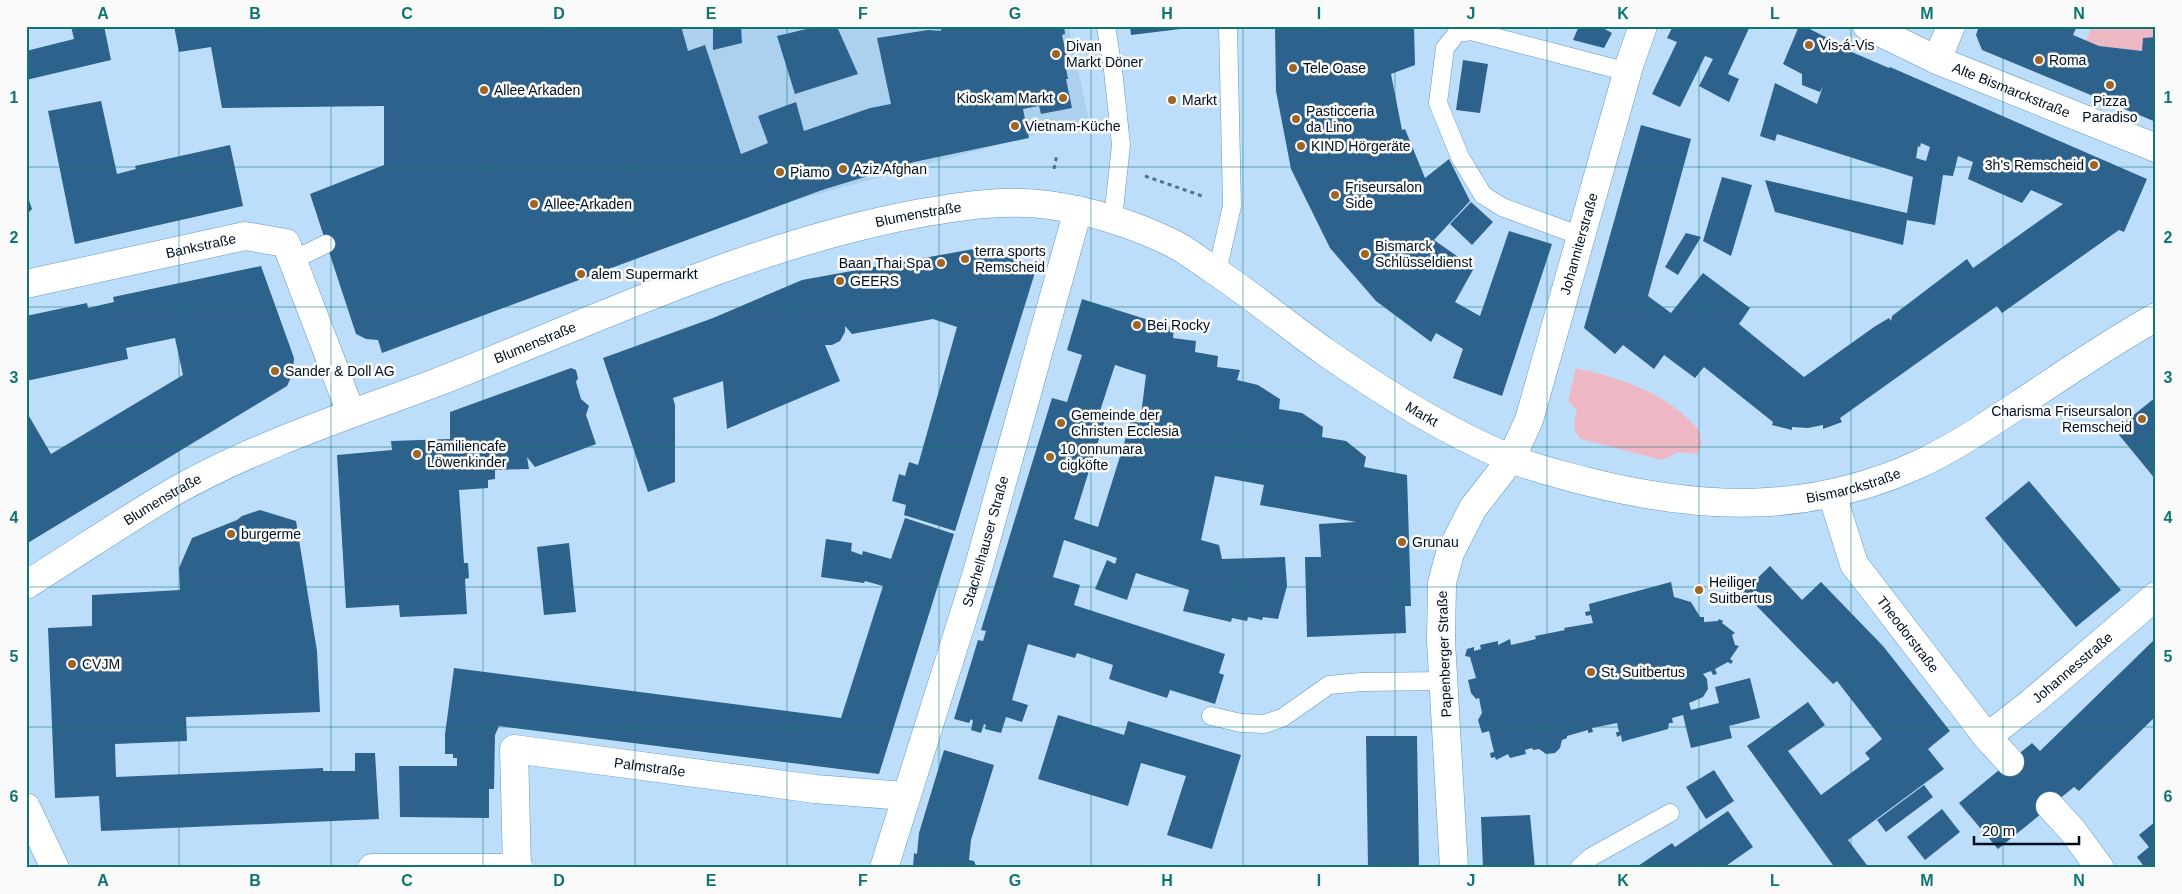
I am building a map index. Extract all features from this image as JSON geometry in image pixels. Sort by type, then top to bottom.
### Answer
[{"type":"street","name":"Johanniterstraße","points":[[1511,459],[1529,420],[1628,72],[1643,26]]},
{"type":"street","name":"Alte Bismarckstraße","points":[[1867,26],[1937,60],[2156,148]]},
{"type":"street","points":[[1937,60],[1952,26]]},
{"type":"street","name":"Blumenstraße","points":[[26,584],[175,492],[290,437],[436,382],[557,332],[821,235],[868,223],[943,209],[1022,202],[1078,210]]},
{"type":"street","name":"Markt","points":[[1078,210],[1113,219],[1176,245],[1217,272],[1325,352],[1464,437],[1511,459]]},
{"type":"street","name":"Stachelhauser Straße","points":[[884,868],[905,796],[976,576],[1078,210]]},
{"type":"street","name":"Bankstraße","points":[[26,284],[245,236],[290,251]]},
{"type":"street","points":[[290,251],[352,413]]},
{"type":"street","name":"Bismarckstraße","points":[[1511,459],[1626,492],[1674,500],[1733,505],[1790,502],[1832,494],[1888,478],[1938,455],[2156,317]]},
{"type":"street","name":"Papenberger Straße","points":[[1454,868],[1441,617],[1442,583],[1450,553],[1473,508],[1511,459]]},
{"type":"street","name":"Theodorstraße","points":[[1832,494],[1854,564],[1987,737],[2010,762]]},
{"type":"street","name":"Johannesstraße","points":[[1987,737],[2031,703],[2156,596]]},
{"type":"street","name":"Palmstraße","points":[[372,868],[518,868],[514,749],[815,789],[905,796]]},
{"type":"street","points":[[2050,806],[2072,830],[2100,868]]},
{"type":"street","points":[[26,808],[55,868]]},
{"type":"lane","points":[[1106,26],[1121,146],[1113,219]]},
{"type":"lane","points":[[1217,272],[1232,206],[1228,26]]},
{"type":"lane","points":[[1581,236],[1502,207],[1483,195],[1460,157],[1438,103],[1445,48],[1457,33],[1471,32],[1628,72]]},
{"type":"lane","points":[[290,251],[326,244]]},
{"type":"lane","points":[[1210,716],[1241,723],[1264,724],[1282,718],[1329,685],[1361,682],[1444,681]]},
{"type":"lane","points":[[1580,868],[1591,857],[1670,813]]},
{"type":"path","points":[[1054,169],[1057,154]]},
{"type":"path","points":[[1138,174],[1207,197]]},
{"type":"shaded area","points":[[492,26],[1068,26],[1089,120],[767,208]]},
{"type":"shaded area","points":[[2092,26],[2156,26],[2156,37],[2144,39],[2142,51],[2099,46],[2086,41]]},
{"type":"shaded area","points":[[1576,368],[1636,386],[1677,409],[1700,433],[1701,442],[1698,454],[1678,452],[1662,460],[1581,439],[1575,429],[1577,410],[1568,401]]},
{"type":"building","points":[[71,26],[104,26],[111,60],[26,80],[26,51],[74,39]]},
{"type":"building","points":[[174,26],[681,26],[688,51],[705,45],[741,154],[768,143],[758,116],[796,102],[804,131],[870,108],[891,104],[877,38],[928,30],[941,31],[941,26],[1064,26],[1065,34],[1062,35],[1068,62],[1065,63],[1068,79],[1066,79],[1072,108],[1041,114],[1039,106],[1023,109],[1029,138],[914,162],[822,190],[382,353],[378,340],[366,339],[356,334],[310,194],[384,165],[384,106],[222,108],[211,47],[179,52]]},
{"type":"building","points":[[713,26],[741,26],[742,43],[713,50]]},
{"type":"building","points":[[819,26],[838,29],[858,74],[795,94],[777,36]]},
{"type":"building","points":[[1130,26],[1197,26],[1197,27],[1131,35]]},
{"type":"building","points":[[1275,26],[1414,26],[1415,65],[1391,74],[1402,130],[1405,129],[1425,178],[1449,159],[1470,201],[1434,240],[1474,268],[1455,302],[1480,316],[1509,231],[1552,244],[1502,396],[1453,378],[1463,349],[1436,333],[1431,342],[1376,301],[1330,248],[1291,169],[1276,91]]},
{"type":"building","points":[[1579,26],[1599,26],[1612,33],[1604,48],[1573,40]]},
{"type":"building","points":[[1673,26],[1750,26],[1728,74],[1739,79],[1729,102],[1699,86],[1713,59],[1705,56],[1680,107],[1652,94],[1677,42],[1667,38]]},
{"type":"building","points":[[1799,26],[1804,26],[1841,45],[1840,47],[2147,179],[2124,232],[2119,230],[2002,313],[1997,306],[1840,418],[1842,422],[1823,429],[1823,425],[1808,428],[1792,427],[1792,430],[1772,425],[1773,422],[1704,367],[1695,378],[1664,355],[1654,369],[1623,345],[1615,354],[1584,328],[1641,125],[1691,139],[1648,296],[1671,313],[1703,273],[1750,308],[1739,324],[1804,377],[1874,327],[1889,318],[1891,321],[1892,316],[1967,259],[1973,268],[2063,204],[2031,190],[2022,203],[1968,179],[1973,162],[1958,156],[1953,176],[1943,175],[1935,225],[1907,220],[1903,245],[1775,212],[1765,180],[1907,213],[1913,177],[1777,134],[1775,141],[1760,136],[1775,83],[1817,104],[1823,86],[1820,92],[1802,85],[1802,74],[1783,64]],"holes":[[[1921,143],[1930,147],[1926,161],[1916,158],[1918,146],[1920,147]]]},
{"type":"building","points":[[1979,26],[2077,26],[2073,35],[2099,46],[2142,51],[2143,38],[2156,37],[2156,122],[1982,50],[1976,35]]},
{"type":"building","points":[[1463,60],[1488,64],[1480,113],[1456,110]]},
{"type":"building","points":[[101,101],[117,174],[136,169],[135,166],[230,145],[243,206],[75,244],[48,111]]},
{"type":"building","points":[[1722,177],[1752,185],[1731,256],[1703,241]]},
{"type":"building","points":[[26,192],[32,209],[26,215]]},
{"type":"building","points":[[1471,202],[1493,222],[1472,245],[1450,224]]},
{"type":"building","points":[[1686,233],[1701,237],[1678,275],[1665,267]]},
{"type":"building","points":[[979,248],[1037,266],[955,531],[904,515],[906,505],[892,501],[899,474],[905,476],[909,462],[918,465],[957,327],[933,319],[852,334],[845,326],[845,332],[840,341],[832,345],[825,345],[840,381],[727,429],[723,381],[673,398],[675,405],[675,482],[648,492],[603,358],[713,318],[802,280]]},
{"type":"building","points":[[261,266],[294,358],[293,373],[287,386],[26,544],[26,411],[51,454],[183,375],[175,338],[126,348],[128,359],[26,381],[26,316],[87,303],[88,308],[114,302],[113,297]]},
{"type":"building","points":[[1082,299],[1174,328],[1173,338],[1196,341],[1195,352],[1218,356],[1217,367],[1240,370],[1237,380],[1258,385],[1280,399],[1279,409],[1302,413],[1323,427],[1322,437],[1346,441],[1366,457],[1364,467],[1407,475],[1411,606],[1405,606],[1406,633],[1307,637],[1305,557],[1321,557],[1319,524],[1356,522],[1260,505],[1264,485],[1215,476],[1201,540],[1219,545],[1222,559],[1285,557],[1287,586],[1278,619],[1263,617],[1262,620],[1248,617],[1247,621],[1232,618],[1231,622],[1183,611],[1189,590],[1136,573],[1127,600],[1095,589],[1107,560],[1115,564],[1117,558],[1064,540],[1053,577],[1080,585],[1074,605],[1225,654],[1219,673],[1224,675],[1215,704],[1170,690],[1167,698],[1109,679],[1113,665],[1077,653],[1075,658],[1028,644],[1012,700],[1028,705],[1022,722],[1006,717],[1001,733],[985,729],[986,725],[984,724],[981,733],[971,730],[973,721],[971,719],[969,723],[954,719],[978,640],[983,641],[986,631],[981,630],[1052,398],[1067,402],[1082,355],[1067,350]],"holes":[[[1115,365],[1146,375],[1140,423],[1131,421],[1098,527],[1074,519],[1107,413],[1100,411]]]},
{"type":"building","points":[[571,368],[576,370],[578,378],[576,382],[581,399],[589,406],[586,415],[596,444],[535,467],[527,457],[529,469],[495,470],[495,479],[488,480],[488,488],[459,490],[464,563],[468,563],[469,578],[465,579],[467,614],[400,617],[399,605],[346,608],[337,455],[392,450],[391,441],[450,439],[450,412]]},
{"type":"building","points":[[2156,397],[2156,480],[2115,430]]},
{"type":"building","points":[[2029,481],[2121,590],[2076,627],[1985,518]]},
{"type":"building","points":[[260,510],[296,521],[317,651],[320,712],[186,717],[187,741],[115,744],[116,777],[323,768],[323,771],[355,771],[355,753],[375,753],[379,819],[101,831],[99,796],[55,798],[48,628],[92,626],[92,595],[180,590],[179,568],[192,538]]},
{"type":"building","points":[[905,518],[954,534],[879,774],[499,726],[495,735],[494,789],[489,789],[489,818],[400,817],[399,766],[457,766],[457,758],[453,758],[453,754],[445,754],[445,734],[454,668],[841,718],[883,586],[865,581],[864,583],[821,577],[826,539],[852,543],[851,551],[862,555],[863,551],[891,559]]},
{"type":"building","points":[[569,543],[576,612],[544,615],[537,547]]},
{"type":"building","points":[[1770,566],[1802,600],[1821,582],[1883,646],[1950,731],[1928,749],[1944,769],[1848,840],[1869,868],[1835,868],[1747,746],[1808,702],[1825,725],[1788,751],[1821,795],[1870,759],[1865,753],[1882,739],[1837,681],[1833,684],[1743,592]]},
{"type":"building","name":"St. Suitbertus","points":[[1671,582],[1674,597],[1691,602],[1700,617],[1704,617],[1704,622],[1718,621],[1719,619],[1723,621],[1722,623],[1735,633],[1732,635],[1735,645],[1739,646],[1730,659],[1733,661],[1731,664],[1728,662],[1715,669],[1717,674],[1713,675],[1711,671],[1703,674],[1707,679],[1708,689],[1703,697],[1689,703],[1691,710],[1719,703],[1715,687],[1750,678],[1760,718],[1729,726],[1732,738],[1691,748],[1683,715],[1672,718],[1673,723],[1669,723],[1668,729],[1622,742],[1621,735],[1617,737],[1616,732],[1619,732],[1617,723],[1592,728],[1593,732],[1588,733],[1588,730],[1567,736],[1567,738],[1562,740],[1560,748],[1555,753],[1546,754],[1539,749],[1533,750],[1532,748],[1525,750],[1526,754],[1510,758],[1508,754],[1496,760],[1495,757],[1491,758],[1490,753],[1494,752],[1489,731],[1482,733],[1478,720],[1482,713],[1479,698],[1476,699],[1471,693],[1468,680],[1476,678],[1470,657],[1465,656],[1467,649],[1474,647],[1474,651],[1481,649],[1480,645],[1498,641],[1498,645],[1510,639],[1511,645],[1536,639],[1535,636],[1565,630],[1564,628],[1593,623],[1591,615],[1586,616],[1585,612],[1590,611],[1589,604]]},
{"type":"building","points":[[2156,638],[2156,716],[2079,791],[2074,787],[1998,849],[1959,803],[2032,743],[2040,751]]},
{"type":"building","points":[[1058,715],[1124,735],[1128,721],[1241,755],[1212,849],[1167,835],[1186,776],[1141,763],[1128,806],[1038,779]]},
{"type":"building","points":[[1366,736],[1417,736],[1419,868],[1368,868]]},
{"type":"building","points":[[944,750],[994,765],[971,840],[969,860],[974,861],[977,868],[913,868],[914,853],[917,854],[919,833]]},
{"type":"building","points":[[1714,770],[1734,801],[1706,819],[1686,787]]},
{"type":"building","points":[[1924,785],[1933,797],[1886,832],[1877,820]]},
{"type":"building","points":[[1942,809],[1960,832],[1925,860],[1907,837]]},
{"type":"building","points":[[1728,811],[1753,847],[1723,868],[1635,868],[1672,843],[1675,847]]},
{"type":"building","points":[[1530,815],[1535,868],[1483,868],[1481,817]]},
{"type":"building","points":[[2156,821],[2156,868],[2145,868],[2137,857],[2149,847],[2139,835]]},
{"type":"place","name":"Vis-á-Vis","points":[[1809,45]]},
{"type":"place","name":"Divan Markt Döner","points":[[1056,54]]},
{"type":"place","name":"Roma","points":[[2039,60]]},
{"type":"place","name":"Tele Oase","points":[[1293,68]]},
{"type":"place","name":"Pizza Paradiso","points":[[2110,85]]},
{"type":"place","name":"Allee Arkaden","points":[[484,90]]},
{"type":"place","name":"Kiosk am Markt","points":[[1063,98]]},
{"type":"place","name":"Markt","points":[[1172,100]]},
{"type":"place","name":"Pasticceria da Lino","points":[[1296,119]]},
{"type":"place","name":"Vietnam-Küche","points":[[1015,126]]},
{"type":"place","name":"KIND Hörgeräte","points":[[1301,146]]},
{"type":"place","name":"3h's Remscheid","points":[[2094,165]]},
{"type":"place","name":"Aziz Afghan","points":[[843,169]]},
{"type":"place","name":"Piamo","points":[[780,172]]},
{"type":"place","name":"Friseursalon Side","points":[[1335,195]]},
{"type":"place","name":"Allee-Arkaden","points":[[534,204]]},
{"type":"place","name":"Bismarck Schlüsseldienst","points":[[1365,254]]},
{"type":"place","name":"terra sports Remscheid","points":[[965,259]]},
{"type":"place","name":"Baan Thai Spa","points":[[941,263]]},
{"type":"place","name":"alem Supermarkt","points":[[581,274]]},
{"type":"place","name":"GEERS","points":[[840,281]]},
{"type":"place","name":"Bei Rocky","points":[[1137,325]]},
{"type":"place","name":"Sander & Doll AG","points":[[275,371]]},
{"type":"place","name":"Charisma Friseursalon Remscheid","points":[[2142,419]]},
{"type":"place","name":"Gemeinde der Christen Ecclesia","points":[[1061,423]]},
{"type":"place","name":"Familiencafe Löwenkinder","points":[[417,454]]},
{"type":"place","name":"10 onnumara cigköfte","points":[[1050,457]]},
{"type":"place","name":"burgerme","points":[[231,534]]},
{"type":"place","name":"Grunau","points":[[1402,542]]},
{"type":"place","name":"Heiliger Suitbertus","points":[[1699,590]]},
{"type":"place","name":"CVJM","points":[[72,664]]},
{"type":"place","name":"St. Suitbertus","points":[[1591,672]]}]
